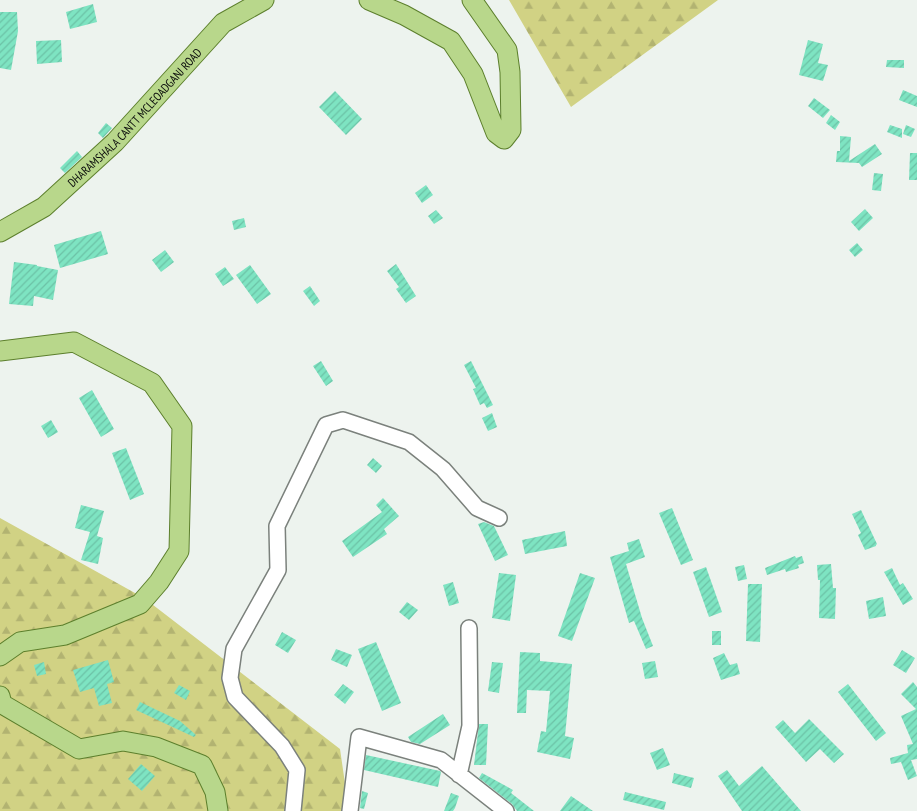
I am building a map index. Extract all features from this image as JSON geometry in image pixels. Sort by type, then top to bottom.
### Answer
[{"type":"main road","name":"DHARAMSHALA CANTT MCLEOADGANJ ROAD","points":[[0,232],[44,207],[115,142],[223,23],[264,0]]},
{"type":"main road","points":[[369,0],[404,15],[452,41],[473,74],[496,134],[504,139],[511,130],[510,72],[507,50],[472,0]]},
{"type":"main road","points":[[0,351],[74,342],[152,383],[182,426],[179,550],[159,582],[140,604],[64,635],[20,642],[0,656]]},
{"type":"main road","points":[[0,696],[2,704],[79,748],[123,741],[156,747],[202,765],[215,792],[218,811]]},
{"type":"street","points":[[293,811],[297,770],[282,746],[235,697],[230,678],[234,649],[278,570],[277,526],[326,425],[343,420],[409,442],[443,469],[477,508],[498,518]]},
{"type":"street","points":[[458,775],[470,726],[469,628]]},
{"type":"street","points":[[350,811],[359,737],[441,760],[506,811]]},
{"type":"green space","points":[[509,0],[718,0],[571,107]]},
{"type":"green space","points":[[0,518],[144,598],[340,749],[349,811],[0,811]]},
{"type":"building","points":[[93,4],[97,22],[70,29],[66,12]]},
{"type":"building","points":[[0,12],[17,12],[18,31],[11,70],[0,68]]},
{"type":"building","points":[[61,40],[62,62],[37,64],[36,41]]},
{"type":"building","points":[[808,40],[823,44],[818,63],[828,65],[823,81],[799,75]]},
{"type":"building","points":[[887,60],[904,60],[904,68],[886,67]]},
{"type":"building","points":[[903,90],[917,96],[917,107],[899,100]]},
{"type":"building","points":[[335,91],[362,119],[346,135],[319,107]]},
{"type":"building","points":[[814,98],[830,110],[823,118],[808,106]]},
{"type":"building","points":[[831,115],[840,122],[835,130],[826,123]]},
{"type":"building","points":[[106,123],[112,128],[103,138],[98,133]]},
{"type":"building","points":[[890,125],[902,129],[902,138],[887,132]]},
{"type":"building","points":[[906,125],[915,129],[911,137],[903,134]]},
{"type":"building","points":[[840,136],[851,137],[849,161],[875,144],[882,154],[862,167],[859,163],[836,162],[837,151],[840,151]]},
{"type":"building","points":[[77,151],[82,157],[65,173],[60,168]]},
{"type":"building","points":[[910,153],[917,153],[917,180],[909,180]]},
{"type":"building","points":[[874,173],[883,174],[881,191],[872,190]]},
{"type":"building","points":[[426,185],[433,195],[422,203],[415,193]]},
{"type":"building","points":[[865,209],[873,218],[859,231],[851,222]]},
{"type":"building","points":[[436,210],[443,218],[434,224],[428,216]]},
{"type":"building","points":[[244,218],[246,227],[234,230],[232,221]]},
{"type":"building","points":[[101,231],[108,254],[60,268],[54,245]]},
{"type":"building","points":[[857,243],[863,250],[855,257],[849,250]]},
{"type":"building","points":[[165,250],[174,262],[161,272],[152,260]]},
{"type":"building","points":[[14,262],[58,270],[53,300],[34,296],[33,306],[9,304]]},
{"type":"building","points":[[396,264],[416,296],[406,303],[396,289],[399,287],[387,271]]},
{"type":"building","points":[[250,265],[271,294],[257,304],[236,275]]},
{"type":"building","points":[[225,267],[234,279],[223,286],[215,274]]},
{"type":"building","points":[[310,286],[320,301],[314,306],[303,291]]},
{"type":"building","points":[[321,361],[333,381],[326,386],[313,366]]},
{"type":"building","points":[[471,361],[493,405],[487,408],[484,403],[480,405],[473,389],[476,388],[464,365]]},
{"type":"building","points":[[92,390],[114,429],[101,437],[79,398]]},
{"type":"building","points":[[492,413],[497,427],[488,431],[482,418]]},
{"type":"building","points":[[51,420],[58,432],[48,438],[41,426]]},
{"type":"building","points":[[126,448],[144,494],[130,500],[112,453]]},
{"type":"building","points":[[373,458],[382,466],[376,473],[367,465]]},
{"type":"building","points":[[383,498],[399,516],[384,529],[387,534],[353,557],[342,541],[382,512],[376,505]]},
{"type":"building","points":[[81,505],[104,511],[97,536],[103,538],[98,564],[81,560],[90,532],[75,528]]},
{"type":"building","points":[[672,508],[693,560],[681,565],[659,513]]},
{"type":"building","points":[[861,510],[877,544],[865,550],[858,535],[861,533],[852,514]]},
{"type":"building","points":[[484,522],[494,526],[508,555],[495,561],[478,524]]},
{"type":"building","points":[[565,531],[567,546],[525,554],[522,540]]},
{"type":"building","points":[[639,539],[645,557],[626,564],[642,618],[653,646],[646,649],[634,621],[629,623],[610,557],[629,551],[627,543]]},
{"type":"building","points":[[795,556],[796,558],[802,556],[804,563],[798,565],[799,568],[786,572],[785,569],[767,575],[765,568]]},
{"type":"building","points":[[831,564],[833,588],[836,588],[835,619],[819,618],[820,580],[818,580],[817,565]]},
{"type":"building","points":[[744,565],[747,579],[738,581],[735,567]]},
{"type":"building","points":[[706,567],[722,612],[709,617],[693,572]]},
{"type":"building","points":[[892,568],[900,585],[903,583],[913,599],[903,605],[884,572]]},
{"type":"building","points":[[499,573],[516,575],[510,621],[492,618]]},
{"type":"building","points":[[580,573],[595,578],[572,641],[558,636]]},
{"type":"building","points":[[453,582],[459,603],[449,606],[443,585]]},
{"type":"building","points":[[748,584],[762,584],[760,642],[746,641]]},
{"type":"building","points":[[883,597],[886,616],[869,619],[866,601]]},
{"type":"building","points":[[407,602],[418,610],[409,620],[399,612]]},
{"type":"building","points":[[712,631],[721,631],[721,645],[712,645]]},
{"type":"building","points":[[282,632],[296,640],[288,653],[275,645]]},
{"type":"building","points":[[376,642],[401,703],[382,711],[358,649]]},
{"type":"building","points":[[336,649],[352,655],[347,667],[331,660]]},
{"type":"building","points":[[902,650],[915,658],[906,673],[893,665]]},
{"type":"building","points":[[520,652],[540,653],[540,661],[572,664],[565,736],[574,738],[570,759],[537,752],[541,731],[546,732],[550,691],[527,690],[526,713],[517,713]]},
{"type":"building","points":[[724,653],[730,665],[737,663],[740,674],[721,680],[713,658]]},
{"type":"building","points":[[108,660],[114,682],[107,684],[112,703],[99,706],[94,688],[80,692],[73,670]]},
{"type":"building","points":[[655,661],[658,677],[645,679],[642,663]]},
{"type":"building","points":[[44,662],[46,674],[37,676],[34,665]]},
{"type":"building","points":[[492,662],[503,663],[499,693],[488,691]]},
{"type":"building","points":[[913,682],[917,687],[917,759],[911,760],[917,776],[908,780],[901,762],[891,764],[890,758],[908,753],[907,745],[913,744],[901,716],[916,709],[901,694]]},
{"type":"building","points":[[343,684],[354,692],[345,704],[334,695]]},
{"type":"building","points":[[848,684],[886,733],[876,741],[838,692]]},
{"type":"building","points":[[179,685],[190,691],[186,700],[174,693]]},
{"type":"building","points":[[140,702],[180,721],[196,735],[194,737],[136,710]]},
{"type":"building","points":[[443,714],[450,725],[420,744],[411,742],[408,737]]},
{"type":"building","points":[[809,719],[844,754],[834,763],[820,749],[806,762],[775,727],[783,720],[795,733]]},
{"type":"building","points":[[479,724],[488,724],[486,765],[474,765]]},
{"type":"building","points":[[663,748],[670,765],[657,770],[650,753]]},
{"type":"building","points":[[366,755],[440,771],[438,787],[364,770]]},
{"type":"building","points":[[141,764],[155,776],[142,791],[128,779]]},
{"type":"building","points":[[762,766],[801,811],[742,811],[718,776],[727,770],[739,786]]},
{"type":"building","points":[[482,773],[513,790],[511,793],[534,811],[517,811],[512,804],[479,778]]},
{"type":"building","points":[[674,773],[694,778],[691,788],[672,783]]},
{"type":"building","points":[[362,791],[368,793],[364,809],[360,808]]},
{"type":"building","points":[[625,792],[666,802],[664,810],[623,800]]},
{"type":"building","points":[[451,793],[459,796],[455,808],[453,811],[444,811]]},
{"type":"building","points":[[571,796],[593,811],[560,811]]}]
